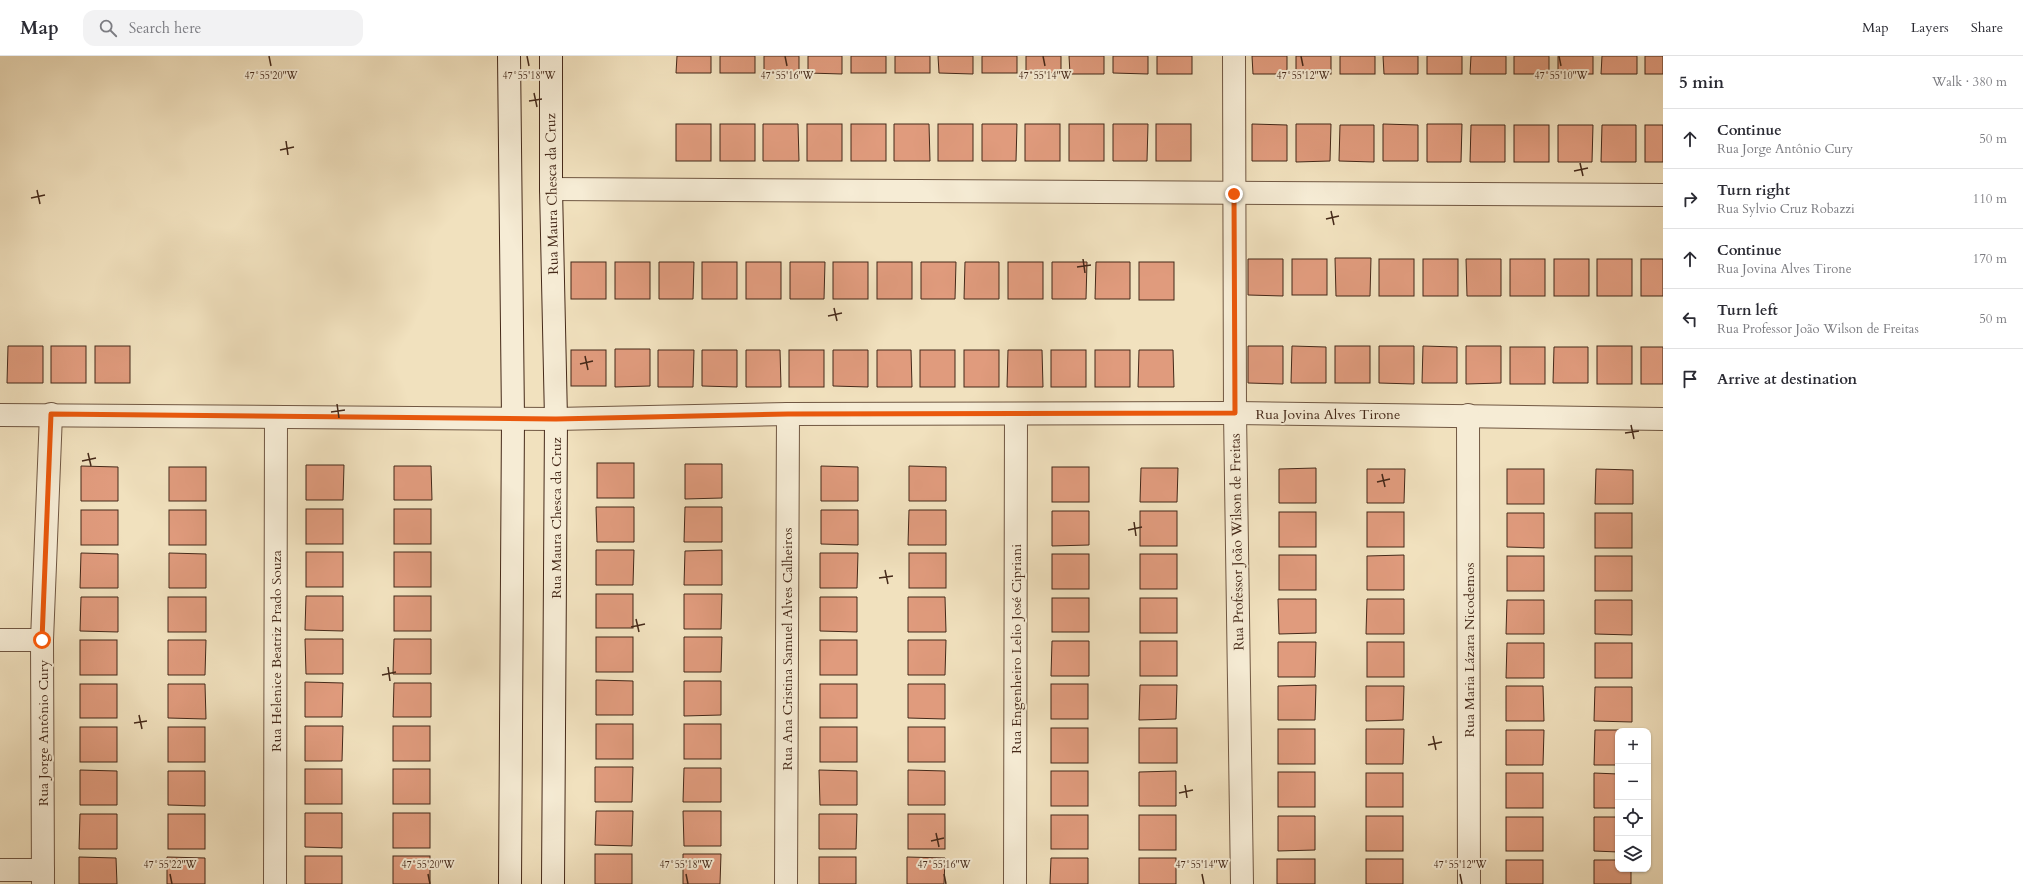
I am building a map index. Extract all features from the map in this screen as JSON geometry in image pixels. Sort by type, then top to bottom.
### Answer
[{"type":"street","points":[[509,56],[513,419],[510,884]]},
{"type":"street","name":"Rua Maura Chesca da Cruz","points":[[551,56],[551,188],[556,419],[553,884]]},
{"type":"street","name":"Rua Professor João Wilson de Freitas","points":[[1234,56],[1235,413],[1242,884]]},
{"type":"street","points":[[551,188],[1234,194],[1663,195]]},
{"type":"street","name":"Rua Jovina Alves Tirone","points":[[0,415],[51,414],[276,418],[556,419],[788,414],[1235,413],[1468,415],[1663,419]]},
{"type":"street","name":"Rua Jorge Antônio Cury","points":[[43,877],[42,640],[51,414]]},
{"type":"street","name":"Rua Ana Cristina Samuel Alves Calheiros","points":[[786,884],[788,414]]},
{"type":"street","name":"Rua Engenheiro Lelio José Cipriani","points":[[1015,884],[1016,414]]},
{"type":"street","name":"Rua Maria Lázara Nicodemos","points":[[1468,415],[1469,884]]},
{"type":"street","name":"Rua Helenice Beatriz Prado Souza","points":[[275,884],[276,418]]},
{"type":"street","points":[[0,640],[42,640]]},
{"type":"street","points":[[0,870],[43,877]]},
{"type":"building","points":[[677,56],[711,56],[711,73],[676,73]]},
{"type":"building","points":[[720,56],[755,56],[755,73],[720,73]]},
{"type":"building","points":[[764,56],[799,56],[799,73],[764,73]]},
{"type":"building","points":[[808,56],[842,56],[842,74],[808,73]]},
{"type":"building","points":[[851,56],[886,56],[886,73],[851,73]]},
{"type":"building","points":[[895,56],[930,56],[930,73],[895,73]]},
{"type":"building","points":[[938,56],[973,56],[973,74],[939,73]]},
{"type":"building","points":[[982,56],[1017,56],[1017,73],[982,73]]},
{"type":"building","points":[[1026,56],[1061,56],[1061,73],[1026,73]]},
{"type":"building","points":[[1069,56],[1104,56],[1104,74],[1070,74]]},
{"type":"building","points":[[1113,56],[1148,56],[1148,74],[1113,73]]},
{"type":"building","points":[[1157,56],[1192,56],[1192,74],[1157,74]]},
{"type":"building","points":[[1252,56],[1287,56],[1287,74],[1253,74]]},
{"type":"building","points":[[1296,56],[1331,56],[1331,74],[1296,74]]},
{"type":"building","points":[[1340,56],[1375,56],[1375,74],[1340,74]]},
{"type":"building","points":[[1383,56],[1418,56],[1418,74],[1384,74]]},
{"type":"building","points":[[1427,56],[1462,56],[1462,74],[1427,74]]},
{"type":"building","points":[[1471,56],[1506,56],[1506,74],[1470,74]]},
{"type":"building","points":[[1514,56],[1549,56],[1549,74],[1514,74]]},
{"type":"building","points":[[1558,56],[1593,56],[1593,74],[1558,74]]},
{"type":"building","points":[[1602,56],[1637,56],[1637,74],[1601,74]]},
{"type":"building","points":[[1645,56],[1663,56],[1663,74],[1645,74]]},
{"type":"building","points":[[676,124],[711,124],[711,161],[676,161]]},
{"type":"building","points":[[720,124],[755,124],[755,161],[720,161]]},
{"type":"building","points":[[763,124],[798,124],[799,161],[763,161]]},
{"type":"building","points":[[807,124],[842,124],[842,161],[807,161]]},
{"type":"building","points":[[851,124],[886,124],[886,161],[851,161]]},
{"type":"building","points":[[894,124],[929,124],[930,161],[894,161]]},
{"type":"building","points":[[938,124],[973,124],[973,161],[938,161]]},
{"type":"building","points":[[982,124],[1017,124],[1016,161],[982,161]]},
{"type":"building","points":[[1025,124],[1060,124],[1060,161],[1025,161]]},
{"type":"building","points":[[1069,124],[1104,124],[1104,161],[1069,161]]},
{"type":"building","points":[[1113,124],[1148,124],[1147,161],[1113,161]]},
{"type":"building","points":[[1156,124],[1191,124],[1191,161],[1156,161]]},
{"type":"building","points":[[1252,124],[1287,125],[1287,161],[1252,161]]},
{"type":"building","points":[[1296,124],[1331,124],[1330,161],[1296,162]]},
{"type":"building","points":[[1383,124],[1418,125],[1418,161],[1383,161]]},
{"type":"building","points":[[1427,124],[1462,124],[1461,162],[1427,162]]},
{"type":"building","points":[[1340,125],[1374,125],[1374,162],[1339,161]]},
{"type":"building","points":[[1471,125],[1505,125],[1505,162],[1470,162]]},
{"type":"building","points":[[1514,125],[1549,125],[1549,162],[1514,162]]},
{"type":"building","points":[[1558,125],[1593,125],[1592,162],[1558,162]]},
{"type":"building","points":[[1602,125],[1636,125],[1636,162],[1601,162]]},
{"type":"building","points":[[1645,125],[1663,125],[1663,162],[1645,162]]},
{"type":"building","points":[[1335,258],[1371,258],[1370,296],[1336,296]]},
{"type":"building","points":[[1248,259],[1283,259],[1283,296],[1248,295]]},
{"type":"building","points":[[1292,259],[1327,259],[1327,295],[1292,295]]},
{"type":"building","points":[[1379,259],[1414,259],[1414,296],[1379,296]]},
{"type":"building","points":[[1423,259],[1458,259],[1458,296],[1423,296]]},
{"type":"building","points":[[1466,259],[1501,259],[1501,296],[1467,296]]},
{"type":"building","points":[[1510,259],[1545,259],[1545,296],[1510,296]]},
{"type":"building","points":[[1554,259],[1589,259],[1589,296],[1554,296]]},
{"type":"building","points":[[1597,259],[1632,259],[1632,296],[1597,296]]},
{"type":"building","points":[[1641,259],[1663,259],[1663,296],[1641,296]]},
{"type":"building","points":[[571,262],[606,262],[606,299],[571,299]]},
{"type":"building","points":[[615,262],[650,262],[650,299],[615,299]]},
{"type":"building","points":[[659,262],[694,262],[693,299],[659,299]]},
{"type":"building","points":[[702,262],[737,262],[737,299],[702,299]]},
{"type":"building","points":[[746,262],[781,262],[781,299],[746,299]]},
{"type":"building","points":[[790,262],[825,262],[824,299],[790,299]]},
{"type":"building","points":[[833,262],[868,262],[868,299],[833,299]]},
{"type":"building","points":[[877,262],[912,262],[912,299],[877,299]]},
{"type":"building","points":[[921,262],[956,262],[955,299],[921,299]]},
{"type":"building","points":[[965,262],[999,262],[999,299],[964,299]]},
{"type":"building","points":[[1008,262],[1043,262],[1043,299],[1008,299]]},
{"type":"building","points":[[1052,262],[1087,262],[1086,299],[1052,299]]},
{"type":"building","points":[[1096,262],[1130,262],[1130,299],[1095,299]]},
{"type":"building","points":[[1139,262],[1174,262],[1174,300],[1139,300]]},
{"type":"building","points":[[8,346],[43,346],[43,383],[7,383]]},
{"type":"building","points":[[51,346],[86,346],[86,383],[51,383]]},
{"type":"building","points":[[95,346],[130,346],[130,383],[95,383]]},
{"type":"building","points":[[1248,346],[1283,346],[1283,384],[1248,383]]},
{"type":"building","points":[[1292,346],[1326,347],[1326,383],[1291,383]]},
{"type":"building","points":[[1335,346],[1370,346],[1370,383],[1335,383]]},
{"type":"building","points":[[1379,346],[1414,346],[1414,384],[1379,383]]},
{"type":"building","points":[[1423,346],[1457,347],[1457,383],[1422,383]]},
{"type":"building","points":[[1466,346],[1501,346],[1501,383],[1466,384]]},
{"type":"building","points":[[1597,346],[1632,346],[1632,384],[1597,384]]},
{"type":"building","points":[[1510,347],[1545,347],[1545,384],[1510,384]]},
{"type":"building","points":[[1554,347],[1588,347],[1588,383],[1553,383]]},
{"type":"building","points":[[1641,347],[1663,347],[1663,384],[1641,384]]},
{"type":"building","points":[[615,349],[650,349],[650,386],[615,387]]},
{"type":"building","points":[[571,350],[606,350],[606,386],[571,386]]},
{"type":"building","points":[[658,350],[694,350],[693,387],[658,387]]},
{"type":"building","points":[[702,350],[737,350],[737,387],[702,386]]},
{"type":"building","points":[[746,350],[780,350],[781,387],[746,387]]},
{"type":"building","points":[[789,350],[824,350],[824,387],[789,387]]},
{"type":"building","points":[[833,350],[868,350],[868,387],[833,386]]},
{"type":"building","points":[[877,350],[911,350],[912,387],[877,387]]},
{"type":"building","points":[[920,350],[955,350],[955,387],[920,387]]},
{"type":"building","points":[[964,350],[999,350],[999,387],[964,387]]},
{"type":"building","points":[[1008,350],[1042,350],[1043,387],[1007,387]]},
{"type":"building","points":[[1051,350],[1086,350],[1086,387],[1051,387]]},
{"type":"building","points":[[1095,350],[1130,350],[1130,387],[1095,387]]},
{"type":"building","points":[[1139,350],[1173,350],[1174,387],[1138,387]]},
{"type":"building","points":[[597,463],[634,463],[634,498],[597,498]]},
{"type":"building","points":[[685,464],[722,464],[722,498],[685,499]]},
{"type":"building","points":[[306,465],[344,465],[343,500],[306,500]]},
{"type":"building","points":[[81,466],[118,467],[118,501],[81,501]]},
{"type":"building","points":[[394,466],[431,466],[432,500],[394,500]]},
{"type":"building","points":[[821,466],[858,467],[858,501],[821,501]]},
{"type":"building","points":[[909,466],[946,467],[946,501],[909,501]]},
{"type":"building","points":[[169,467],[206,467],[206,501],[169,501]]},
{"type":"building","points":[[1052,467],[1089,467],[1089,502],[1052,502]]},
{"type":"building","points":[[1141,468],[1178,468],[1177,502],[1140,502]]},
{"type":"building","points":[[1316,468],[1316,503],[1279,503],[1279,469]]},
{"type":"building","points":[[1367,469],[1405,469],[1404,503],[1367,503]]},
{"type":"building","points":[[1507,469],[1544,469],[1544,504],[1507,504]]},
{"type":"building","points":[[1596,469],[1633,470],[1633,504],[1595,504]]},
{"type":"building","points":[[596,507],[634,507],[634,542],[597,542]]},
{"type":"building","points":[[685,507],[722,507],[722,542],[684,542]]},
{"type":"building","points":[[306,509],[343,509],[343,544],[306,544]]},
{"type":"building","points":[[394,509],[431,509],[431,544],[394,544]]},
{"type":"building","points":[[81,510],[118,510],[118,545],[81,545]]},
{"type":"building","points":[[169,510],[206,510],[206,545],[169,545]]},
{"type":"building","points":[[821,510],[858,510],[858,545],[821,544]]},
{"type":"building","points":[[909,510],[946,510],[946,545],[908,545]]},
{"type":"building","points":[[1052,511],[1089,511],[1089,545],[1052,546]]},
{"type":"building","points":[[1140,511],[1177,511],[1177,546],[1140,546]]},
{"type":"building","points":[[1279,512],[1316,512],[1316,547],[1279,547]]},
{"type":"building","points":[[1367,512],[1404,512],[1404,547],[1367,547]]},
{"type":"building","points":[[1507,513],[1544,513],[1544,548],[1507,547]]},
{"type":"building","points":[[1595,513],[1632,513],[1632,548],[1595,548]]},
{"type":"building","points":[[596,550],[634,550],[633,585],[596,585]]},
{"type":"building","points":[[722,550],[722,585],[684,585],[685,551]]},
{"type":"building","points":[[306,552],[343,552],[343,587],[306,587]]},
{"type":"building","points":[[394,552],[431,552],[431,587],[394,587]]},
{"type":"building","points":[[81,553],[118,554],[118,588],[80,588]]},
{"type":"building","points":[[169,553],[206,554],[206,588],[169,588]]},
{"type":"building","points":[[820,553],[858,553],[857,588],[820,588]]},
{"type":"building","points":[[909,553],[946,553],[946,588],[909,588]]},
{"type":"building","points":[[1052,554],[1089,554],[1089,589],[1052,589]]},
{"type":"building","points":[[1140,554],[1177,554],[1177,589],[1140,589]]},
{"type":"building","points":[[1279,555],[1316,555],[1316,590],[1279,590]]},
{"type":"building","points":[[1404,555],[1404,590],[1367,590],[1367,556]]},
{"type":"building","points":[[1507,556],[1544,556],[1544,591],[1507,591]]},
{"type":"building","points":[[1595,556],[1632,556],[1632,591],[1595,591]]},
{"type":"building","points":[[596,594],[633,594],[633,628],[596,628]]},
{"type":"building","points":[[684,594],[722,594],[721,629],[684,629]]},
{"type":"building","points":[[306,596],[343,596],[343,631],[305,630]]},
{"type":"building","points":[[394,596],[431,596],[431,631],[394,631]]},
{"type":"building","points":[[81,597],[118,597],[118,632],[80,631]]},
{"type":"building","points":[[168,597],[206,597],[206,632],[168,632]]},
{"type":"building","points":[[820,597],[857,597],[857,632],[820,631]]},
{"type":"building","points":[[908,597],[945,597],[946,632],[908,632]]},
{"type":"building","points":[[1052,598],[1089,598],[1089,632],[1052,632]]},
{"type":"building","points":[[1140,598],[1177,598],[1177,633],[1140,633]]},
{"type":"building","points":[[1278,599],[1316,599],[1316,633],[1279,634]]},
{"type":"building","points":[[1367,599],[1404,599],[1404,634],[1366,634]]},
{"type":"building","points":[[1507,600],[1544,600],[1544,634],[1506,634]]},
{"type":"building","points":[[1595,600],[1632,600],[1632,635],[1595,634]]},
{"type":"building","points":[[596,637],[633,637],[633,672],[596,672]]},
{"type":"building","points":[[684,637],[722,637],[721,672],[684,672]]},
{"type":"building","points":[[305,639],[343,639],[343,674],[306,674]]},
{"type":"building","points":[[394,639],[431,639],[431,674],[393,674]]},
{"type":"building","points":[[80,640],[117,640],[117,675],[80,675]]},
{"type":"building","points":[[168,640],[206,640],[205,675],[168,675]]},
{"type":"building","points":[[820,640],[857,640],[857,675],[820,675]]},
{"type":"building","points":[[908,640],[946,640],[945,675],[908,675]]},
{"type":"building","points":[[1052,641],[1089,641],[1089,676],[1051,676]]},
{"type":"building","points":[[1140,641],[1177,641],[1177,676],[1140,676]]},
{"type":"building","points":[[1278,642],[1316,642],[1315,677],[1278,677]]},
{"type":"building","points":[[1367,642],[1404,642],[1404,677],[1367,677]]},
{"type":"building","points":[[1507,643],[1544,643],[1544,678],[1506,678]]},
{"type":"building","points":[[1595,643],[1632,643],[1632,678],[1595,678]]},
{"type":"building","points":[[596,680],[633,681],[633,715],[596,715]]},
{"type":"building","points":[[684,681],[721,681],[721,715],[684,716]]},
{"type":"building","points":[[305,682],[343,683],[342,717],[305,717]]},
{"type":"building","points":[[394,683],[431,683],[431,717],[393,717]]},
{"type":"building","points":[[80,684],[117,684],[117,718],[80,718]]},
{"type":"building","points":[[168,684],[205,684],[206,719],[168,718]]},
{"type":"building","points":[[820,684],[857,684],[857,718],[820,718]]},
{"type":"building","points":[[908,684],[945,684],[945,719],[908,718]]},
{"type":"building","points":[[1051,684],[1088,684],[1088,719],[1051,719]]},
{"type":"building","points":[[1140,685],[1177,685],[1176,719],[1139,720]]},
{"type":"building","points":[[1316,685],[1315,720],[1278,720],[1278,686]]},
{"type":"building","points":[[1366,686],[1404,686],[1403,720],[1366,721]]},
{"type":"building","points":[[1506,686],[1543,686],[1544,721],[1506,721]]},
{"type":"building","points":[[1595,687],[1632,687],[1632,722],[1594,721]]},
{"type":"building","points":[[596,724],[633,724],[633,759],[596,759]]},
{"type":"building","points":[[684,724],[721,724],[721,759],[684,759]]},
{"type":"building","points":[[305,726],[343,726],[342,761],[305,761]]},
{"type":"building","points":[[393,726],[430,726],[430,761],[393,761]]},
{"type":"building","points":[[80,727],[117,727],[117,762],[80,762]]},
{"type":"building","points":[[168,727],[205,727],[205,762],[168,762]]},
{"type":"building","points":[[820,727],[857,727],[857,762],[820,762]]},
{"type":"building","points":[[908,727],[945,727],[945,762],[908,762]]},
{"type":"building","points":[[1051,728],[1088,728],[1088,763],[1051,763]]},
{"type":"building","points":[[1139,728],[1177,728],[1177,763],[1139,763]]},
{"type":"building","points":[[1278,729],[1315,729],[1315,764],[1278,764]]},
{"type":"building","points":[[1366,729],[1404,729],[1403,764],[1366,764]]},
{"type":"building","points":[[1506,730],[1544,730],[1543,765],[1506,765]]},
{"type":"building","points":[[1595,730],[1615,730],[1615,765],[1594,765]]},
{"type":"building","points":[[595,767],[633,767],[632,802],[595,802]]},
{"type":"building","points":[[684,768],[721,768],[721,802],[683,802]]},
{"type":"building","points":[[305,769],[342,769],[342,804],[305,804]]},
{"type":"building","points":[[393,769],[430,769],[430,804],[393,804]]},
{"type":"building","points":[[80,770],[117,771],[117,805],[80,805]]},
{"type":"building","points":[[819,770],[857,771],[857,805],[820,805]]},
{"type":"building","points":[[908,770],[945,771],[945,805],[908,805]]},
{"type":"building","points":[[168,771],[205,771],[205,806],[168,805]]},
{"type":"building","points":[[1051,771],[1088,771],[1088,806],[1051,806]]},
{"type":"building","points":[[1176,771],[1176,806],[1139,806],[1139,772]]},
{"type":"building","points":[[1278,772],[1315,772],[1315,807],[1278,807]]},
{"type":"building","points":[[1366,773],[1403,773],[1403,807],[1366,807]]},
{"type":"building","points":[[1506,773],[1543,773],[1543,808],[1506,808]]},
{"type":"building","points":[[1594,773],[1615,774],[1615,808],[1594,808]]},
{"type":"building","points":[[596,811],[633,811],[632,846],[595,845]]},
{"type":"building","points":[[683,811],[721,811],[721,846],[684,846]]},
{"type":"building","points":[[305,813],[342,813],[342,848],[305,847]]},
{"type":"building","points":[[393,813],[430,813],[430,848],[393,848]]},
{"type":"building","points":[[80,814],[117,814],[117,849],[79,849]]},
{"type":"building","points":[[168,814],[205,814],[205,849],[168,849]]},
{"type":"building","points":[[819,814],[857,814],[856,849],[819,849]]},
{"type":"building","points":[[908,814],[945,814],[945,849],[908,849]]},
{"type":"building","points":[[1051,815],[1088,815],[1088,849],[1051,849]]},
{"type":"building","points":[[1139,815],[1176,815],[1176,850],[1139,850]]},
{"type":"building","points":[[1278,816],[1315,816],[1315,850],[1278,851]]},
{"type":"building","points":[[1366,816],[1403,816],[1403,851],[1366,851]]},
{"type":"building","points":[[1506,817],[1543,817],[1543,851],[1506,851]]},
{"type":"building","points":[[1594,817],[1615,817],[1615,852],[1594,851]]},
{"type":"building","points":[[595,854],[632,854],[632,884],[595,884]]},
{"type":"building","points":[[683,854],[721,854],[720,884],[683,884]]},
{"type":"building","points":[[305,856],[342,856],[342,884],[305,884]]},
{"type":"building","points":[[393,856],[430,856],[430,884],[393,884]]},
{"type":"building","points":[[79,857],[116,858],[117,884],[79,884]]},
{"type":"building","points":[[167,857],[205,858],[205,884],[167,884]]},
{"type":"building","points":[[819,857],[856,857],[856,884],[819,884]]},
{"type":"building","points":[[907,857],[945,858],[944,884],[907,884]]},
{"type":"building","points":[[1051,858],[1088,858],[1088,884],[1050,884]]},
{"type":"building","points":[[1139,858],[1176,858],[1176,884],[1139,884]]},
{"type":"building","points":[[1277,859],[1315,859],[1315,884],[1277,884]]},
{"type":"building","points":[[1366,859],[1403,859],[1403,884],[1366,884]]},
{"type":"building","points":[[1506,860],[1543,860],[1543,884],[1506,884]]},
{"type":"building","points":[[1594,860],[1615,860],[1615,872],[1631,872],[1631,884],[1594,884]]},
{"type":"route","points":[[42,640],[51,414],[276,418],[556,419],[788,414],[1235,413],[1234,194]]}]
